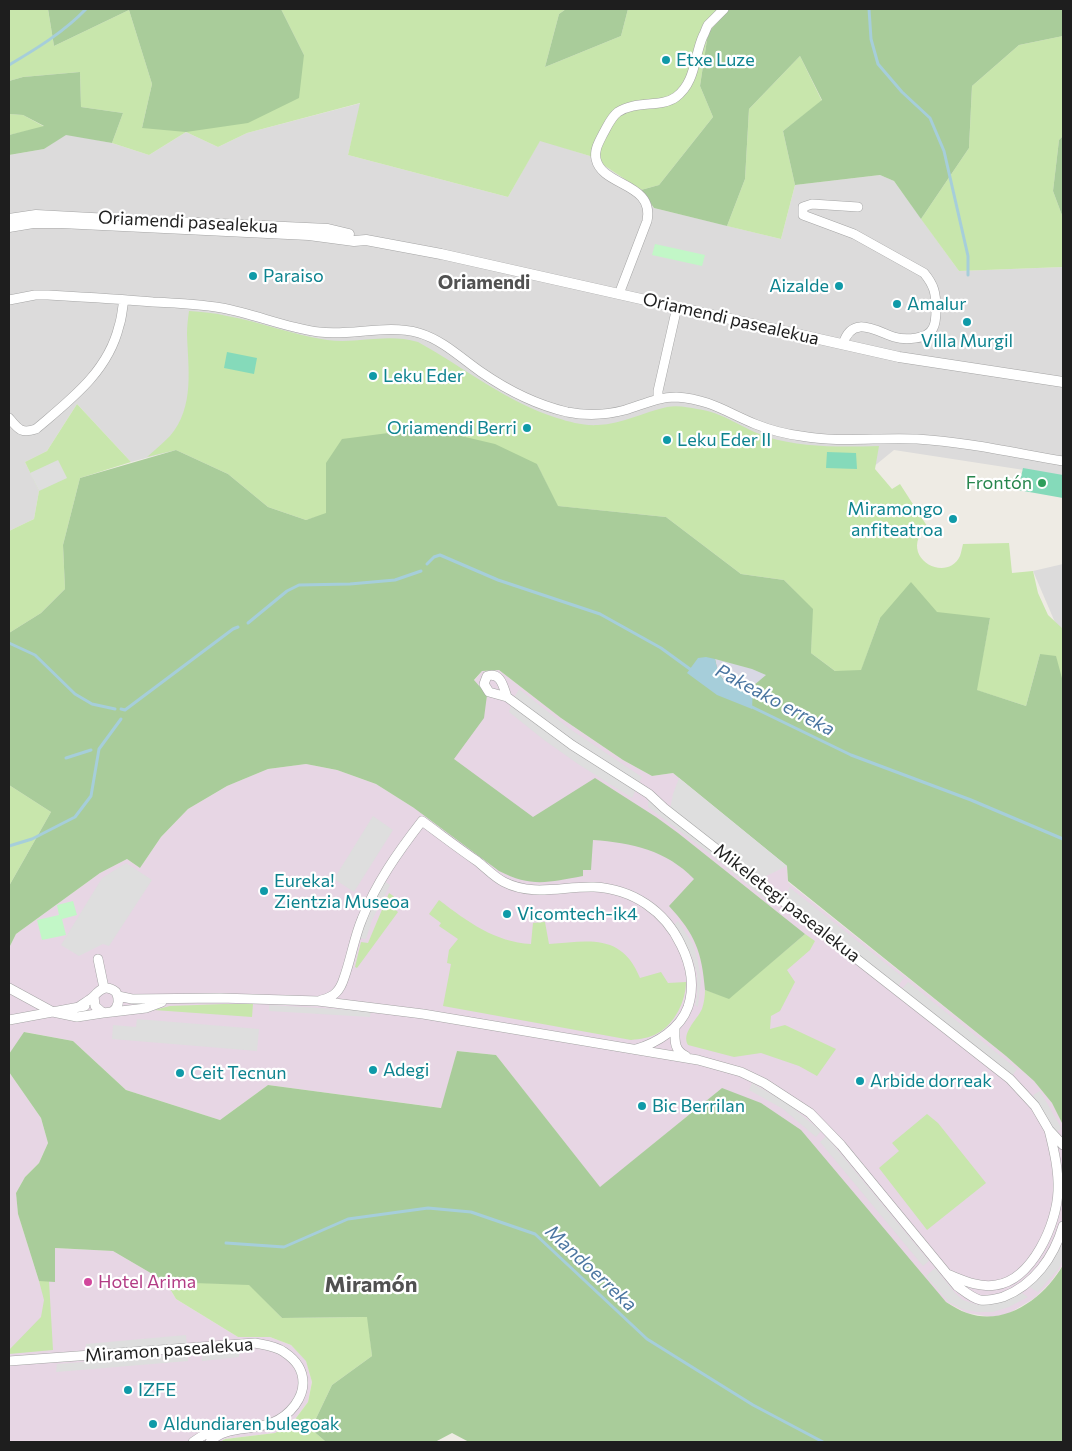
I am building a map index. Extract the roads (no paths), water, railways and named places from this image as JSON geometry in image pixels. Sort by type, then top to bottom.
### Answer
[{"type":"street","name":"Oriamendi pasealekua","points":[[619,294],[649,212],[646,203],[639,193],[601,169],[595,157],[596,147],[617,112],[641,104],[666,102],[676,97],[682,91],[691,76],[707,26],[724,9]]},
{"type":"street","name":"Oriamendi pasealekua","points":[[843,344],[846,334],[862,326],[897,338],[926,336],[933,329],[936,317],[933,283],[924,274],[854,234],[803,215],[803,208],[812,204],[858,206]]},
{"type":"street","name":"Oriamendi pasealekua","points":[[9,219],[36,215],[320,229],[355,235],[366,240],[442,254],[929,362],[1063,382]]},
{"type":"street","name":"Oriamendi pasealekua","points":[[9,227],[33,223],[61,223],[309,235],[354,241],[366,240]]},
{"type":"street","points":[[9,300],[35,295],[124,300],[221,308],[318,332],[342,334],[390,330],[421,333],[436,340],[482,372],[522,396],[567,411],[589,415],[606,413],[626,409],[658,398],[675,397],[719,406],[756,424],[775,431],[803,437],[828,439],[886,438],[953,442],[1063,461]]},
{"type":"street","points":[[9,418],[18,428],[27,432],[36,429],[88,383],[102,366],[110,351],[119,327],[124,300]]},
{"type":"street","points":[[658,398],[677,307]]},
{"type":"street","name":"Mikeletegi pasealekua","points":[[507,697],[572,745],[649,794],[664,808],[1010,1079],[1035,1106],[1049,1130],[1063,1145]]},
{"type":"street","name":"Mikeletegi pasealekua","points":[[318,1001],[332,996],[341,987],[353,944],[369,901],[388,867],[422,821],[504,881],[515,886],[531,890],[594,887],[608,889],[628,894],[644,902],[669,923],[687,958],[692,976],[691,998],[687,1011],[675,1027],[658,1040],[634,1049]]},
{"type":"street","points":[[98,959],[104,988]]},
{"type":"street","name":"Mikeletegi pasealekua","points":[[9,988],[53,1012],[77,1017],[146,1008],[169,1000]]},
{"type":"street","name":"Mikeletegi pasealekua","points":[[80,1006],[94,996],[96,992],[104,988],[113,990],[118,996],[132,999],[220,998],[318,1001],[423,1014],[634,1049],[698,1060],[741,1072],[764,1083],[810,1113],[841,1144],[957,1286],[980,1300],[994,1300],[1023,1288],[1045,1263],[1058,1243],[1063,1226]]},
{"type":"street","points":[[94,996],[95,1006],[99,1011],[108,1012],[118,1005],[118,996]]},
{"type":"street","name":"Mikeletegi pasealekua","points":[[9,1020],[80,1006],[95,1006]]},
{"type":"street","points":[[675,1027],[676,1047],[679,1053],[698,1060]]},
{"type":"street","name":"Mikeletegi pasealekua","points":[[945,1272],[973,1284],[983,1286],[998,1285],[1012,1279],[1033,1259],[1050,1229],[1058,1194],[1054,1152],[1049,1130]]},
{"type":"street","name":"Miramon pasealekua","points":[[9,1361],[255,1343],[280,1350],[298,1364],[302,1372],[302,1392],[291,1410],[272,1424],[231,1431],[218,1435],[210,1442]]},
{"type":"street","name":"Miramon pasealekua","points":[[196,1441],[215,1430],[231,1431]]},
{"type":"water","points":[[698,658],[715,659],[718,671],[724,680],[753,686],[752,709],[717,695],[687,673]]},
{"type":"waterway","points":[[9,65],[59,33],[86,9]]},
{"type":"waterway","points":[[869,9],[871,39],[878,64],[902,92],[930,118],[944,151],[968,256],[968,275]]},
{"type":"waterway","name":"Pakeako erreka","points":[[427,564],[434,557],[440,555],[498,580],[600,614],[661,648],[694,672]]},
{"type":"waterway","name":"Pakeako erreka","points":[[248,623],[287,591],[299,585],[350,584],[395,580],[421,571]]},
{"type":"waterway","name":"Pakeako erreka","points":[[121,709],[125,710],[238,627]]},
{"type":"waterway","points":[[9,643],[35,655],[75,694],[92,704],[115,709]]},
{"type":"waterway","name":"Pakeako erreka","points":[[750,706],[851,755],[971,800],[1063,839]]},
{"type":"waterway","points":[[9,846],[32,839],[75,817],[91,796],[99,749],[121,719]]},
{"type":"waterway","points":[[66,758],[91,750]]},
{"type":"waterway","name":"Mandoerreka","points":[[226,1243],[284,1247],[348,1219],[428,1208],[471,1212],[535,1234],[647,1339],[753,1405],[823,1442]]},
{"type":"place","name":"Etxe Luze","points":[[666,60]]},
{"type":"place","name":"Paraiso","points":[[253,276]]},
{"type":"place","name":"Aizalde","points":[[839,286]]},
{"type":"place","name":"Amalur","points":[[897,304]]},
{"type":"place","name":"Villa Murgil","points":[[967,322]]},
{"type":"place","name":"Leku Eder","points":[[373,376]]},
{"type":"place","name":"Oriamendi Berri","points":[[527,428]]},
{"type":"place","name":"Leku Eder II","points":[[667,440]]},
{"type":"place","name":"Frontón","points":[[1042,483]]},
{"type":"place","name":"Miramongo anfiteatroa","points":[[953,519]]},
{"type":"place","name":"Eureka! Zientzia Museoa","points":[[264,891]]},
{"type":"place","name":"Vicomtech-ik4","points":[[507,914]]},
{"type":"place","name":"Adegi","points":[[373,1070]]},
{"type":"place","name":"Ceit Tecnun","points":[[180,1073]]},
{"type":"place","name":"Arbide dorreak","points":[[860,1081]]},
{"type":"place","name":"Bic Berrilan","points":[[642,1106]]},
{"type":"place","name":"Hotel Arima","points":[[88,1282]]},
{"type":"place","name":"IZFE","points":[[128,1390]]},
{"type":"place","name":"Aldundiaren bulegoak","points":[[153,1424]]},
{"type":"district","name":"Oriamendi","points":[[484,283]]},
{"type":"district","name":"Miramón","points":[[371,1285]]}]
